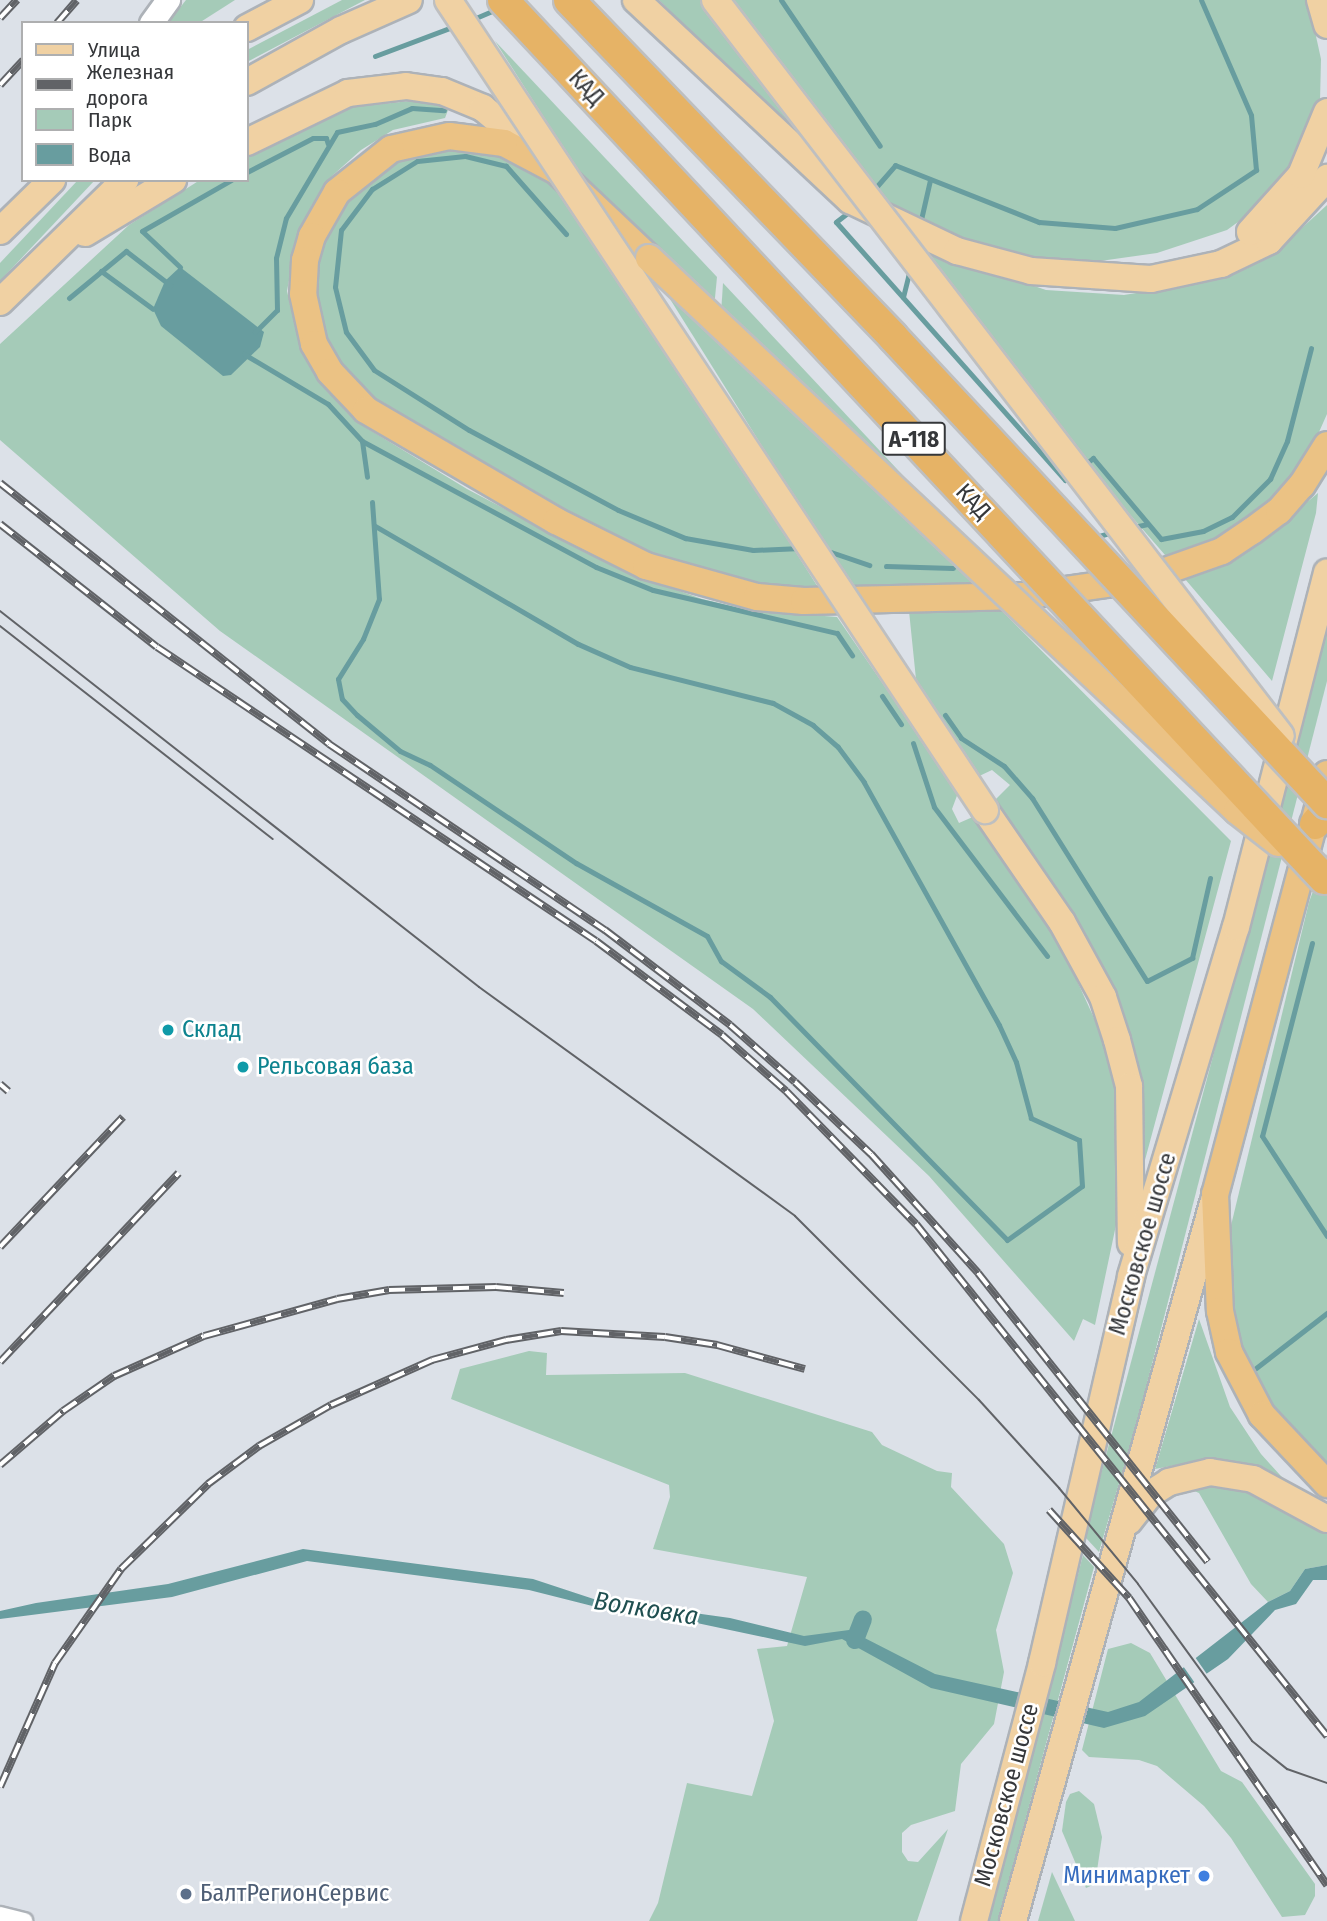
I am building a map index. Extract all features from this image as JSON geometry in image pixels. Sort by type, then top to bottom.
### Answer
[{"type":"highway","name":"КАД","points":[[503,0],[1325,881]]},
{"type":"highway","name":"КАД","points":[[569,0],[893,337],[1323,812]]},
{"type":"highway","points":[[1325,881],[1237,811],[615,227],[557,171],[504,143],[481,138],[449,135],[391,149],[352,175],[320,215],[304,260],[307,318],[330,372],[366,410],[556,521],[646,566],[706,586],[804,601],[1023,596],[1143,579],[1222,551],[1279,512],[1302,485],[1327,445]]},
{"type":"highway","name":"Московское шоссе","points":[[1215,1194],[1323,812],[1327,774]]},
{"type":"highway","points":[[1215,1194],[1220,1311],[1229,1352],[1262,1415],[1327,1483]]},
{"type":"main road","points":[[152,21],[168,0]]},
{"type":"main road","points":[[248,27],[299,0]]},
{"type":"main road","points":[[248,81],[341,30],[409,0]]},
{"type":"main road","points":[[449,0],[985,810],[1062,922],[1102,997],[1129,1086],[1132,1126],[1131,1276]]},
{"type":"main road","points":[[636,0],[850,200],[908,230],[975,255],[1031,271],[1151,279],[1222,264],[1269,240],[1327,178]]},
{"type":"main road","points":[[715,0],[1327,796]]},
{"type":"main road","points":[[1320,0],[1327,25]]},
{"type":"main road","points":[[248,142],[348,93],[405,86],[442,91],[483,108],[510,127],[557,171]]},
{"type":"main road","points":[[1077,275],[1176,261],[1234,244],[1275,210],[1301,175],[1327,113]]},
{"type":"main road","points":[[7,223],[32,182]]},
{"type":"main road","points":[[7,223],[49,182]]},
{"type":"main road","points":[[0,302],[123,182]]},
{"type":"main road","points":[[48,256],[170,182]]},
{"type":"main road","name":"Московское шоссе","points":[[974,1921],[1042,1663],[1131,1276],[1236,927],[1327,572]]},
{"type":"main road","name":"Московское шоссе","points":[[1013,1921],[1080,1670],[1215,1194]]},
{"type":"main road","points":[[1119,1537],[1150,1494],[1169,1482],[1210,1472],[1253,1479],[1327,1519]]},
{"type":"street","points":[[0,1915],[24,1921]]},
{"type":"green space","points":[[186,0],[235,0],[202,21],[170,21]]},
{"type":"green space","points":[[342,0],[365,0],[248,61],[248,49]]},
{"type":"green space","points":[[659,0],[1308,0],[1321,59],[1320,101],[1308,140],[1292,173],[1260,206],[1227,230],[1157,253],[1093,262],[1033,259],[921,229],[837,175]]},
{"type":"green space","points":[[495,41],[717,277],[714,308],[598,202]]},
{"type":"green space","points":[[419,100],[450,105],[445,118],[393,130],[361,150],[332,176],[312,205],[297,237],[287,291],[299,342],[319,377],[365,427],[467,489],[621,570],[702,599],[749,610],[837,617],[958,793],[952,809],[959,823],[975,816],[1062,948],[1110,1053],[1119,1100],[1120,1206],[1095,1325],[1083,1319],[1074,1341],[929,1176],[753,1009],[220,631],[0,440],[0,344],[129,225],[197,182],[248,182],[248,154],[322,116],[355,107]]},
{"type":"green space","points":[[421,148],[499,152],[563,185],[821,592],[753,588],[640,556],[367,404],[329,359],[312,299],[319,246],[325,221],[366,176]]},
{"type":"green space","points":[[76,182],[93,182],[0,281],[0,263]]},
{"type":"green space","points":[[1327,205],[1327,414],[1300,475],[1238,531],[1172,563],[1079,456],[916,247],[1046,290],[1124,295],[1210,281],[1248,268],[1278,250]]},
{"type":"green space","points":[[655,275],[980,587],[852,590]]},
{"type":"green space","points":[[723,283],[939,514],[721,314]]},
{"type":"green space","points":[[1318,493],[1316,513],[1272,681],[1185,579],[1232,560],[1258,543]]},
{"type":"green space","points":[[997,606],[1231,841],[1145,1160],[1141,1095],[993,802],[1010,785],[992,770],[975,778],[917,689],[909,611]]},
{"type":"green space","points":[[1327,631],[1327,681],[1139,1415],[1099,1552],[1086,1538],[1097,1489]]},
{"type":"green space","points":[[1327,854],[1327,1473],[1276,1418],[1233,1337],[1228,1238],[1309,902]]},
{"type":"green space","points":[[1199,1319],[1230,1407],[1261,1454],[1290,1486],[1213,1458],[1155,1469]]},
{"type":"green space","points":[[529,1351],[547,1353],[546,1375],[685,1373],[872,1432],[882,1445],[937,1471],[952,1473],[951,1487],[1004,1544],[1013,1573],[996,1630],[1004,1672],[994,1724],[961,1764],[955,1811],[911,1825],[902,1833],[902,1852],[908,1861],[918,1862],[948,1829],[917,1921],[649,1921],[658,1903],[687,1783],[752,1796],[774,1721],[757,1649],[787,1646],[807,1577],[653,1549],[670,1497],[669,1485],[451,1399],[460,1369]]},
{"type":"green space","points":[[1213,1483],[1236,1487],[1327,1534],[1327,1565],[1305,1569],[1290,1591],[1268,1602],[1251,1584],[1199,1493],[1187,1488]]},
{"type":"green space","points":[[1083,1555],[1094,1567],[998,1921],[989,1921]]},
{"type":"green space","points":[[1131,1643],[1150,1653],[1221,1771],[1242,1782],[1315,1884],[1315,1896],[1305,1915],[1282,1917],[1231,1838],[1204,1806],[1157,1766],[1139,1760],[1089,1757],[1082,1750],[1108,1649]]},
{"type":"green space","points":[[1079,1791],[1094,1804],[1102,1837],[1095,1884],[1086,1888],[1062,1831],[1066,1802],[1070,1794]]},
{"type":"green space","points":[[1052,1872],[1075,1921],[1038,1921]]},
{"type":"water","points":[[180,267],[264,332],[260,347],[231,375],[223,376],[161,326],[153,309],[165,281]]},
{"type":"water","name":"Волковка","points":[[303,1549],[533,1579],[627,1610],[644,1606],[730,1618],[804,1636],[849,1630],[935,1674],[1108,1712],[1139,1702],[1268,1602],[1290,1591],[1305,1569],[1327,1565],[1327,1580],[1313,1580],[1296,1604],[1275,1610],[1228,1659],[1145,1716],[1104,1728],[931,1688],[842,1639],[805,1646],[645,1612],[628,1615],[529,1590],[307,1561],[172,1597],[0,1619],[0,1611],[36,1603],[168,1584]]},
{"type":"pier","points":[[1195,1657],[1209,1677],[1196,1685],[1183,1666]]},
{"type":"waterway","points":[[781,0],[880,146]]},
{"type":"waterway","points":[[871,193],[895,165],[1039,222],[1115,228],[1197,209],[1256,170],[1251,115],[1201,0]]},
{"type":"waterway","points":[[471,20],[497,9]]},
{"type":"waterway","points":[[375,56],[455,26]]},
{"type":"waterway","points":[[255,332],[277,310],[276,258],[286,218],[337,132],[375,124],[412,108],[444,110]]},
{"type":"waterway","points":[[248,171],[313,138],[326,138],[328,144]]},
{"type":"waterway","points":[[566,234],[506,166],[465,156],[417,161],[372,189],[341,230],[335,287],[346,332],[374,370],[469,430],[618,510],[685,538],[753,550],[801,548]]},
{"type":"waterway","points":[[920,224],[930,180]]},
{"type":"waterway","points":[[180,267],[142,231],[228,182]]},
{"type":"waterway","points":[[850,211],[836,222],[1065,480],[1070,476]]},
{"type":"waterway","points":[[69,298],[126,251],[170,285]]},
{"type":"waterway","points":[[903,297],[910,268]]},
{"type":"waterway","points":[[101,271],[153,309]]},
{"type":"waterway","points":[[1083,466],[1093,458],[1161,539],[1203,531],[1232,517],[1270,479],[1287,441],[1311,348]]},
{"type":"waterway","points":[[244,354],[328,404],[362,441],[367,477]]},
{"type":"waterway","points":[[362,441],[596,567],[653,590],[837,633],[852,655]]},
{"type":"waterway","points":[[372,502],[379,599],[363,639],[338,679],[342,699],[357,715],[400,751],[430,765],[576,863],[707,936],[721,961],[770,997],[1007,1240],[1082,1186],[1079,1140],[1031,1118],[1016,1062],[999,1025],[864,782],[838,747],[813,725],[773,703],[630,667],[578,644],[375,526]]},
{"type":"waterway","points":[[1129,528],[1148,524]]},
{"type":"waterway","points":[[1092,538],[1113,532]]},
{"type":"waterway","points":[[822,549],[869,565]]},
{"type":"waterway","points":[[886,566],[953,568]]},
{"type":"waterway","points":[[882,696],[901,724]]},
{"type":"waterway","points":[[945,715],[961,738],[1004,766],[1032,798],[1147,981],[1192,958],[1210,878]]},
{"type":"waterway","points":[[913,743],[934,807],[1047,956]]},
{"type":"waterway","points":[[1312,943],[1262,1136],[1327,1236]]},
{"type":"waterway","points":[[1256,1368],[1327,1313]]},
{"type":"waterway","points":[[855,1640],[863,1619]]},
{"type":"tram line","points":[[0,611],[479,987],[795,1216],[979,1400],[1059,1488],[1138,1584],[1252,1741],[1287,1769],[1327,1783]]},
{"type":"tram line","points":[[0,626],[273,839]]},
{"type":"railway","points":[[0,18],[17,0]]},
{"type":"railway","points":[[59,21],[77,0]]},
{"type":"railway","points":[[0,85],[21,62]]},
{"type":"railway","points":[[0,483],[329,744],[605,930],[730,1025],[795,1082],[871,1154],[978,1273],[1208,1562]]},
{"type":"railway","points":[[0,524],[157,647],[596,941],[722,1035],[786,1091],[916,1224],[1327,1736]]},
{"type":"railway","points":[[0,1084],[8,1091]]},
{"type":"railway","points":[[0,1247],[123,1117]]},
{"type":"railway","points":[[0,1362],[179,1173]]},
{"type":"railway","points":[[0,1465],[63,1411],[114,1376],[204,1336],[337,1299],[389,1290],[496,1287],[564,1293]]},
{"type":"railway","points":[[0,1787],[55,1663],[121,1569],[208,1484],[259,1446],[331,1405],[432,1360],[506,1340],[561,1331],[665,1337],[717,1345],[805,1369]]},
{"type":"railway","points":[[1049,1510],[1129,1598],[1327,1885]]},
{"type":"place","name":"Склад","points":[[168,1030]]},
{"type":"place","name":"Рельсовая база","points":[[243,1067]]},
{"type":"place","name":"Минимаркет","points":[[1204,1876]]},
{"type":"place","name":"БалтРегионСервис","points":[[186,1894]]}]
